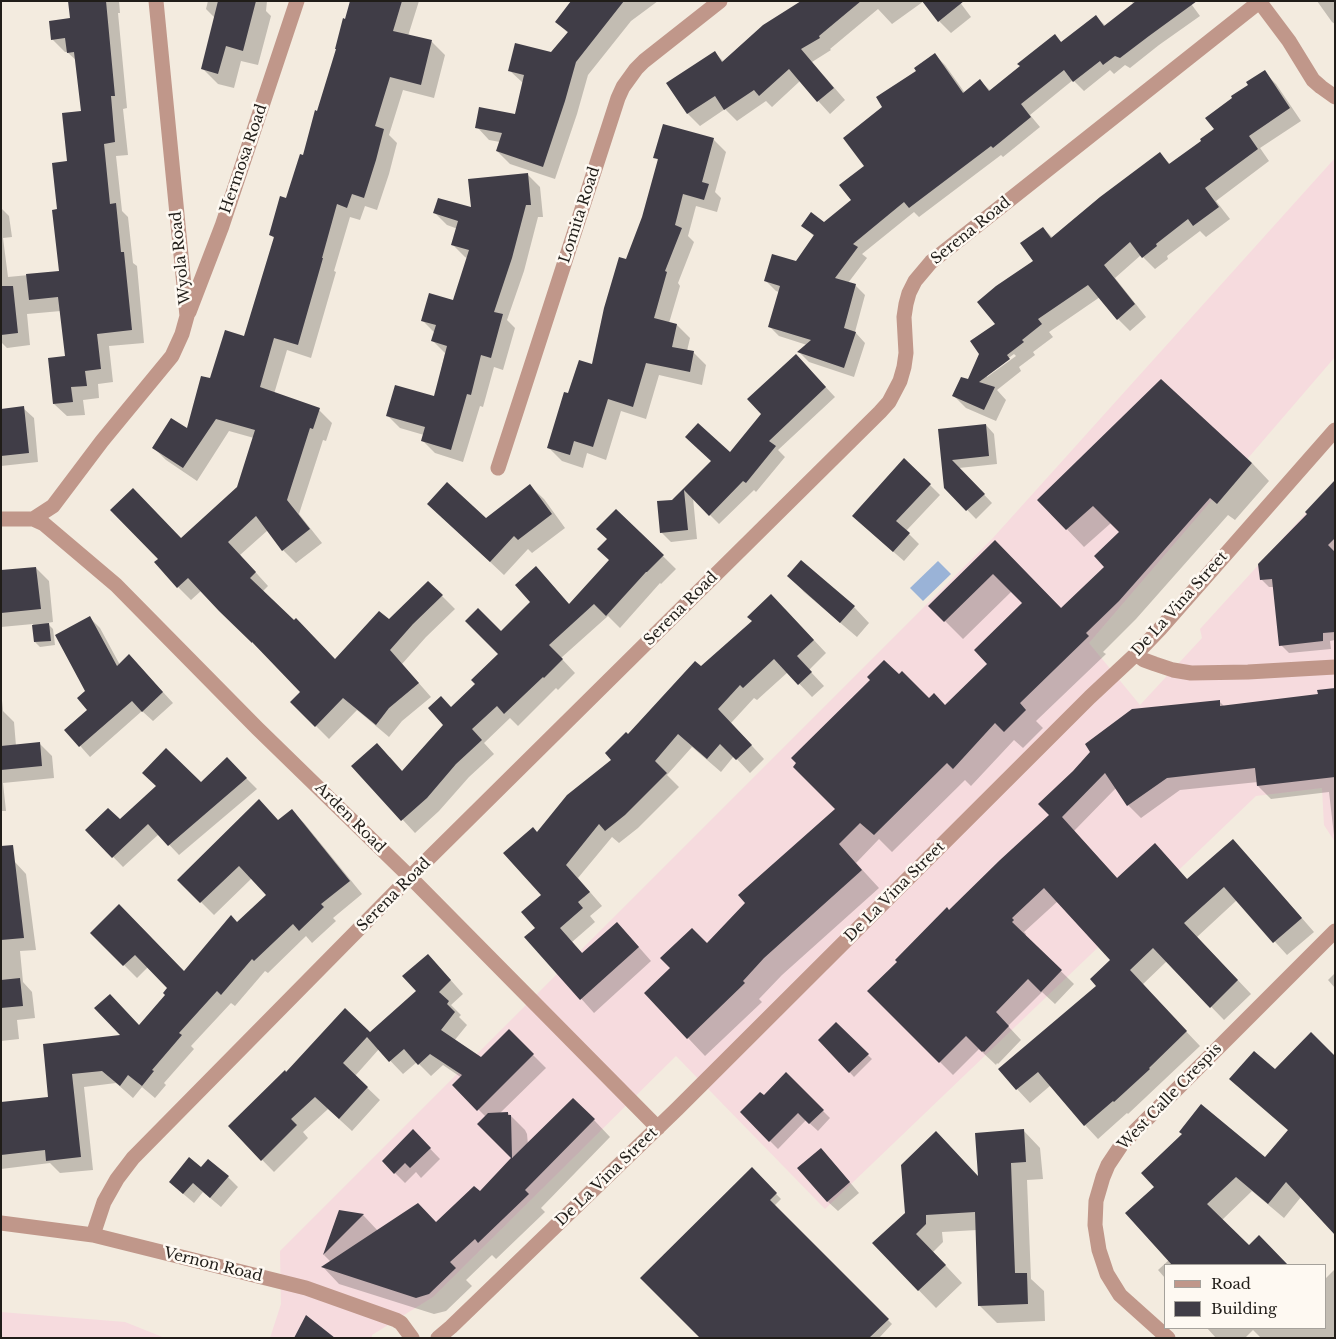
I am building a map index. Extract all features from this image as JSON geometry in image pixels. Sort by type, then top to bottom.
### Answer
[{"type":"street","name":"Wyola Road","points":[[32,519],[53,506],[102,441],[172,356],[182,334],[187,316],[156,1]]},
{"type":"street","name":"Hermosa Road","points":[[187,316],[222,226],[297,1]]},
{"type":"street","name":"Lomita Road","points":[[498,468],[623,87],[644,61],[720,1]]},
{"type":"street","points":[[1259,2],[1289,41],[1313,80],[1335,96]]},
{"type":"street","name":"Serena Road","points":[[93,1236],[104,1202],[117,1179],[133,1158],[410,877],[889,402],[900,381],[904,367],[906,353],[904,317],[906,304],[915,281],[931,262],[1259,2]]},
{"type":"street","name":"De La Vina Street","points":[[438,1338],[658,1128],[1090,697],[1136,654],[1335,430]]},
{"type":"street","points":[[1,519],[32,519]]},
{"type":"street","name":"Arden Road","points":[[32,519],[44,524],[116,585],[257,728],[410,877],[658,1128]]},
{"type":"street","points":[[1136,654],[1144,660],[1155,664],[1191,673],[1335,667]]},
{"type":"street","name":"West Calle Crespis","points":[[1168,1338],[1120,1295],[1107,1274],[1098,1250],[1094,1225],[1096,1201],[1103,1176],[1122,1144],[1335,931]]},
{"type":"street","name":"Vernon Road","points":[[1,1223],[93,1236],[306,1288],[396,1320],[401,1323],[412,1338]]},
{"type":"shaded area","points":[[1335,158],[1335,357],[1089,643],[1140,705],[1202,638],[1200,629],[1335,481],[1335,842],[1324,825],[1322,788],[1256,796],[825,1209],[676,1056],[433,1297],[372,1335],[372,1338],[270,1338],[281,1304],[280,1251],[992,539]]},
{"type":"shaded area","points":[[1,1312],[125,1322],[165,1338],[1,1338]]},
{"type":"water","points":[[938,561],[951,574],[923,601],[910,588]]},
{"type":"building","points":[[68,1],[106,1],[115,96],[111,96],[115,142],[104,144],[110,204],[116,203],[121,252],[124,252],[132,330],[97,334],[101,369],[85,371],[87,386],[71,387],[73,402],[53,404],[48,358],[65,356],[58,297],[29,300],[26,274],[59,271],[52,210],[57,209],[52,163],[67,161],[62,113],[81,111],[74,52],[67,53],[65,38],[51,40],[49,21],[70,18]]},
{"type":"building","points":[[218,1],[256,1],[243,51],[226,46],[218,74],[201,69]]},
{"type":"building","points":[[350,1],[402,1],[393,31],[432,40],[421,85],[390,77],[375,126],[384,129],[364,198],[352,194],[347,208],[337,204],[298,345],[274,338],[260,387],[320,408],[313,429],[310,428],[287,500],[310,529],[282,551],[256,516],[228,542],[256,572],[250,578],[294,620],[296,618],[335,659],[379,611],[389,619],[428,581],[443,595],[390,650],[419,683],[389,708],[376,725],[343,698],[315,727],[290,702],[300,692],[188,578],[177,588],[154,562],[158,559],[110,510],[133,488],[181,538],[237,487],[255,430],[216,419],[183,468],[152,448],[171,418],[187,428],[201,376],[210,378],[225,330],[244,336],[274,237],[269,235],[280,196],[286,198],[300,154],[303,155],[315,110],[317,111],[336,49],[343,18],[345,19]]},
{"type":"building","points":[[571,1],[624,1],[576,62],[543,167],[496,151],[502,133],[475,128],[479,107],[515,114],[524,75],[508,71],[515,43],[551,52],[568,32],[555,22]]},
{"type":"building","points":[[801,1],[861,1],[819,36],[820,38],[801,49],[834,88],[817,102],[789,69],[759,96],[754,90],[724,110],[715,96],[687,114],[666,83],[715,51],[722,62],[763,25]]},
{"type":"building","points":[[922,1],[964,1],[938,22]]},
{"type":"building","points":[[1136,1],[1197,1],[1120,58],[1115,56],[1103,65],[1100,61],[1073,82],[1064,70],[1021,104],[1031,117],[993,148],[991,146],[909,208],[904,202],[853,244],[858,247],[835,278],[856,284],[844,328],[856,332],[844,368],[797,352],[811,340],[768,327],[780,286],[764,281],[772,254],[796,261],[814,235],[801,226],[811,212],[824,222],[851,200],[839,185],[864,166],[843,138],[882,107],[876,97],[916,71],[914,68],[935,53],[963,93],[980,79],[989,91],[1020,66],[1017,64],[1055,34],[1061,42],[1096,15],[1104,26]]},
{"type":"building","points":[[1265,70],[1290,108],[1249,136],[1258,149],[1205,188],[1219,207],[1193,226],[1188,219],[1156,244],[1157,246],[1142,258],[1130,242],[1104,265],[1135,304],[1117,320],[1088,285],[1038,319],[1042,324],[1022,340],[1024,342],[1007,355],[1010,359],[979,382],[995,387],[984,410],[952,396],[961,377],[968,379],[979,354],[970,341],[995,324],[977,302],[996,286],[1033,261],[1020,243],[1043,227],[1051,238],[1100,197],[1160,152],[1169,164],[1214,129],[1205,118],[1232,98],[1231,96],[1248,85],[1246,82]]},
{"type":"building","points":[[663,124],[714,138],[702,182],[709,184],[704,200],[683,194],[675,225],[682,228],[665,271],[667,272],[654,318],[677,324],[672,347],[694,351],[690,372],[646,363],[633,407],[608,399],[593,447],[574,441],[570,455],[547,448],[564,392],[568,393],[579,360],[592,364],[604,308],[619,257],[626,259],[642,217],[658,159],[653,158]]},
{"type":"building","points":[[528,173],[531,205],[526,205],[512,258],[494,312],[503,314],[491,358],[481,355],[471,395],[467,394],[451,450],[421,441],[425,427],[386,416],[395,385],[434,396],[447,346],[431,341],[436,325],[421,321],[429,293],[453,300],[469,250],[451,245],[458,221],[433,213],[438,198],[471,207],[468,179]]},
{"type":"building","points":[[1,286],[13,286],[18,333],[1,335]]},
{"type":"building","points":[[796,354],[826,387],[769,441],[776,446],[746,483],[743,481],[709,516],[684,490],[688,530],[660,533],[657,501],[672,500],[711,461],[685,437],[698,423],[730,452],[761,414],[747,399]]},
{"type":"building","points":[[1161,379],[1252,463],[1217,504],[1210,498],[1119,601],[1086,633],[1089,636],[1020,703],[1026,710],[1004,732],[995,723],[953,769],[947,763],[874,835],[860,823],[839,844],[862,870],[764,958],[743,981],[745,983],[687,1039],[644,993],[670,968],[660,958],[692,928],[707,943],[745,903],[738,895],[835,809],[793,767],[796,763],[791,758],[870,680],[867,677],[884,660],[899,674],[902,671],[929,698],[934,693],[945,705],[987,664],[974,650],[1022,603],[993,574],[944,622],[928,606],[995,540],[1061,608],[1104,567],[1094,556],[1119,532],[1093,506],[1066,530],[1037,500]]},
{"type":"building","points":[[24,406],[29,453],[1,456],[1,409]]},
{"type":"building","points":[[986,424],[989,456],[952,460],[985,494],[966,511],[944,488],[938,429]]},
{"type":"building","points":[[904,458],[931,484],[896,521],[910,533],[893,552],[852,516]]},
{"type":"building","points":[[1335,480],[1335,538],[1328,545],[1335,552],[1335,632],[1323,633],[1323,641],[1279,646],[1272,579],[1260,580],[1258,564],[1307,514],[1305,512]]},
{"type":"building","points":[[447,482],[486,518],[530,484],[552,514],[518,540],[514,536],[490,562],[427,504]]},
{"type":"building","points":[[616,509],[664,555],[606,616],[594,604],[549,645],[563,659],[504,714],[497,706],[472,729],[482,740],[456,764],[427,798],[401,821],[351,766],[377,743],[402,771],[443,725],[428,708],[441,696],[451,707],[475,684],[471,680],[498,654],[465,621],[478,608],[501,631],[530,602],[515,585],[536,566],[569,604],[609,560],[597,549],[607,539],[596,529]]},
{"type":"building","points":[[801,560],[855,606],[840,623],[787,576]]},
{"type":"building","points":[[36,567],[41,609],[1,613],[1,570]]},
{"type":"building","points":[[771,594],[814,640],[797,656],[812,672],[798,685],[774,659],[743,688],[740,685],[718,709],[752,745],[736,760],[720,744],[707,759],[678,734],[655,761],[667,773],[625,815],[605,831],[599,824],[566,865],[590,892],[578,902],[583,908],[560,928],[582,953],[617,922],[639,947],[580,1000],[524,937],[535,928],[521,912],[541,895],[503,853],[533,827],[537,832],[567,795],[611,760],[605,753],[626,732],[628,734],[695,661],[701,666],[752,621],[747,617]]},
{"type":"building","points":[[90,616],[117,666],[129,654],[163,692],[142,712],[132,701],[79,747],[64,730],[87,710],[77,698],[85,691],[55,635]]},
{"type":"building","points":[[49,623],[51,641],[34,642],[32,625]]},
{"type":"building","points":[[1335,688],[1335,777],[1257,786],[1255,768],[1167,778],[1127,806],[1105,773],[1062,817],[1117,878],[1155,843],[1187,879],[1233,839],[1302,918],[1273,943],[1224,887],[1184,923],[1238,980],[1210,1008],[1153,948],[1130,970],[1187,1031],[1150,1069],[1084,1126],[1038,1072],[1016,1090],[998,1069],[1096,986],[1090,979],[1110,960],[1044,888],[1012,918],[1014,920],[1012,922],[1062,970],[1041,992],[1028,979],[996,1012],[1009,1026],[984,1052],[966,1036],[939,1063],[867,991],[897,962],[895,960],[947,907],[949,910],[1049,815],[1038,804],[1090,752],[1085,744],[1132,709],[1220,700],[1220,706],[1318,694],[1317,690]]},
{"type":"building","points":[[40,742],[42,766],[1,770],[1,746]]},
{"type":"building","points":[[166,748],[201,782],[227,757],[247,778],[168,846],[148,824],[112,858],[85,830],[108,808],[120,819],[156,786],[142,773]]},
{"type":"building","points":[[259,799],[278,820],[292,809],[350,881],[321,904],[324,907],[299,931],[293,924],[254,961],[252,959],[221,995],[217,991],[179,1033],[182,1035],[152,1070],[154,1071],[142,1086],[128,1075],[120,1086],[102,1071],[72,1074],[81,1157],[46,1161],[45,1150],[1,1155],[1,1102],[48,1097],[43,1044],[120,1035],[94,1008],[110,994],[139,1025],[165,995],[163,993],[167,988],[135,955],[123,966],[90,933],[119,904],[184,971],[231,915],[237,922],[266,895],[239,866],[200,903],[177,880]]},
{"type":"building","points":[[13,845],[24,938],[1,940],[1,846]]},
{"type":"building","points":[[428,954],[451,980],[439,992],[449,1001],[447,1004],[455,1012],[441,1030],[481,1057],[509,1029],[534,1054],[477,1111],[452,1085],[462,1075],[430,1054],[418,1065],[404,1049],[389,1062],[367,1037],[343,1063],[368,1087],[339,1119],[315,1097],[291,1119],[297,1125],[261,1161],[228,1126],[285,1070],[286,1072],[345,1008],[370,1032],[416,991],[402,976]]},
{"type":"building","points":[[20,978],[23,1006],[1,1008],[1,980]]},
{"type":"building","points":[[836,1022],[869,1054],[849,1073],[818,1040]]},
{"type":"building","points":[[1311,1032],[1335,1056],[1335,1235],[1286,1182],[1268,1204],[1236,1177],[1207,1204],[1249,1245],[1259,1235],[1287,1264],[1171,1264],[1125,1213],[1154,1187],[1141,1173],[1182,1134],[1179,1132],[1201,1104],[1265,1157],[1288,1130],[1229,1079],[1254,1051],[1275,1069]]},
{"type":"building","points":[[786,1072],[824,1110],[809,1124],[798,1113],[769,1142],[740,1112],[760,1092],[764,1095]]},
{"type":"building","points":[[573,1098],[595,1119],[525,1190],[529,1194],[478,1243],[475,1239],[450,1262],[456,1268],[429,1294],[416,1298],[321,1267],[418,1203],[436,1222],[474,1186],[480,1191],[511,1158],[477,1124],[488,1113],[508,1112],[508,1115],[511,1115],[512,1158]]},
{"type":"building","points":[[413,1129],[431,1148],[410,1168],[405,1163],[394,1174],[382,1161]]},
{"type":"building","points":[[1024,1129],[1026,1162],[1011,1163],[1015,1273],[1027,1273],[1028,1304],[978,1306],[975,1212],[926,1215],[926,1224],[916,1234],[946,1265],[918,1291],[872,1243],[905,1213],[901,1165],[936,1131],[978,1176],[975,1133]]},
{"type":"building","points":[[821,1148],[850,1182],[827,1202],[797,1168]]},
{"type":"building","points":[[189,1157],[201,1167],[208,1159],[229,1176],[210,1198],[193,1183],[183,1194],[169,1182]]},
{"type":"building","points":[[752,1167],[777,1193],[770,1200],[889,1319],[869,1338],[700,1338],[640,1278]]},
{"type":"building","points":[[339,1210],[364,1214],[323,1255]]},
{"type":"building","points":[[306,1315],[335,1338],[294,1338]]}]
